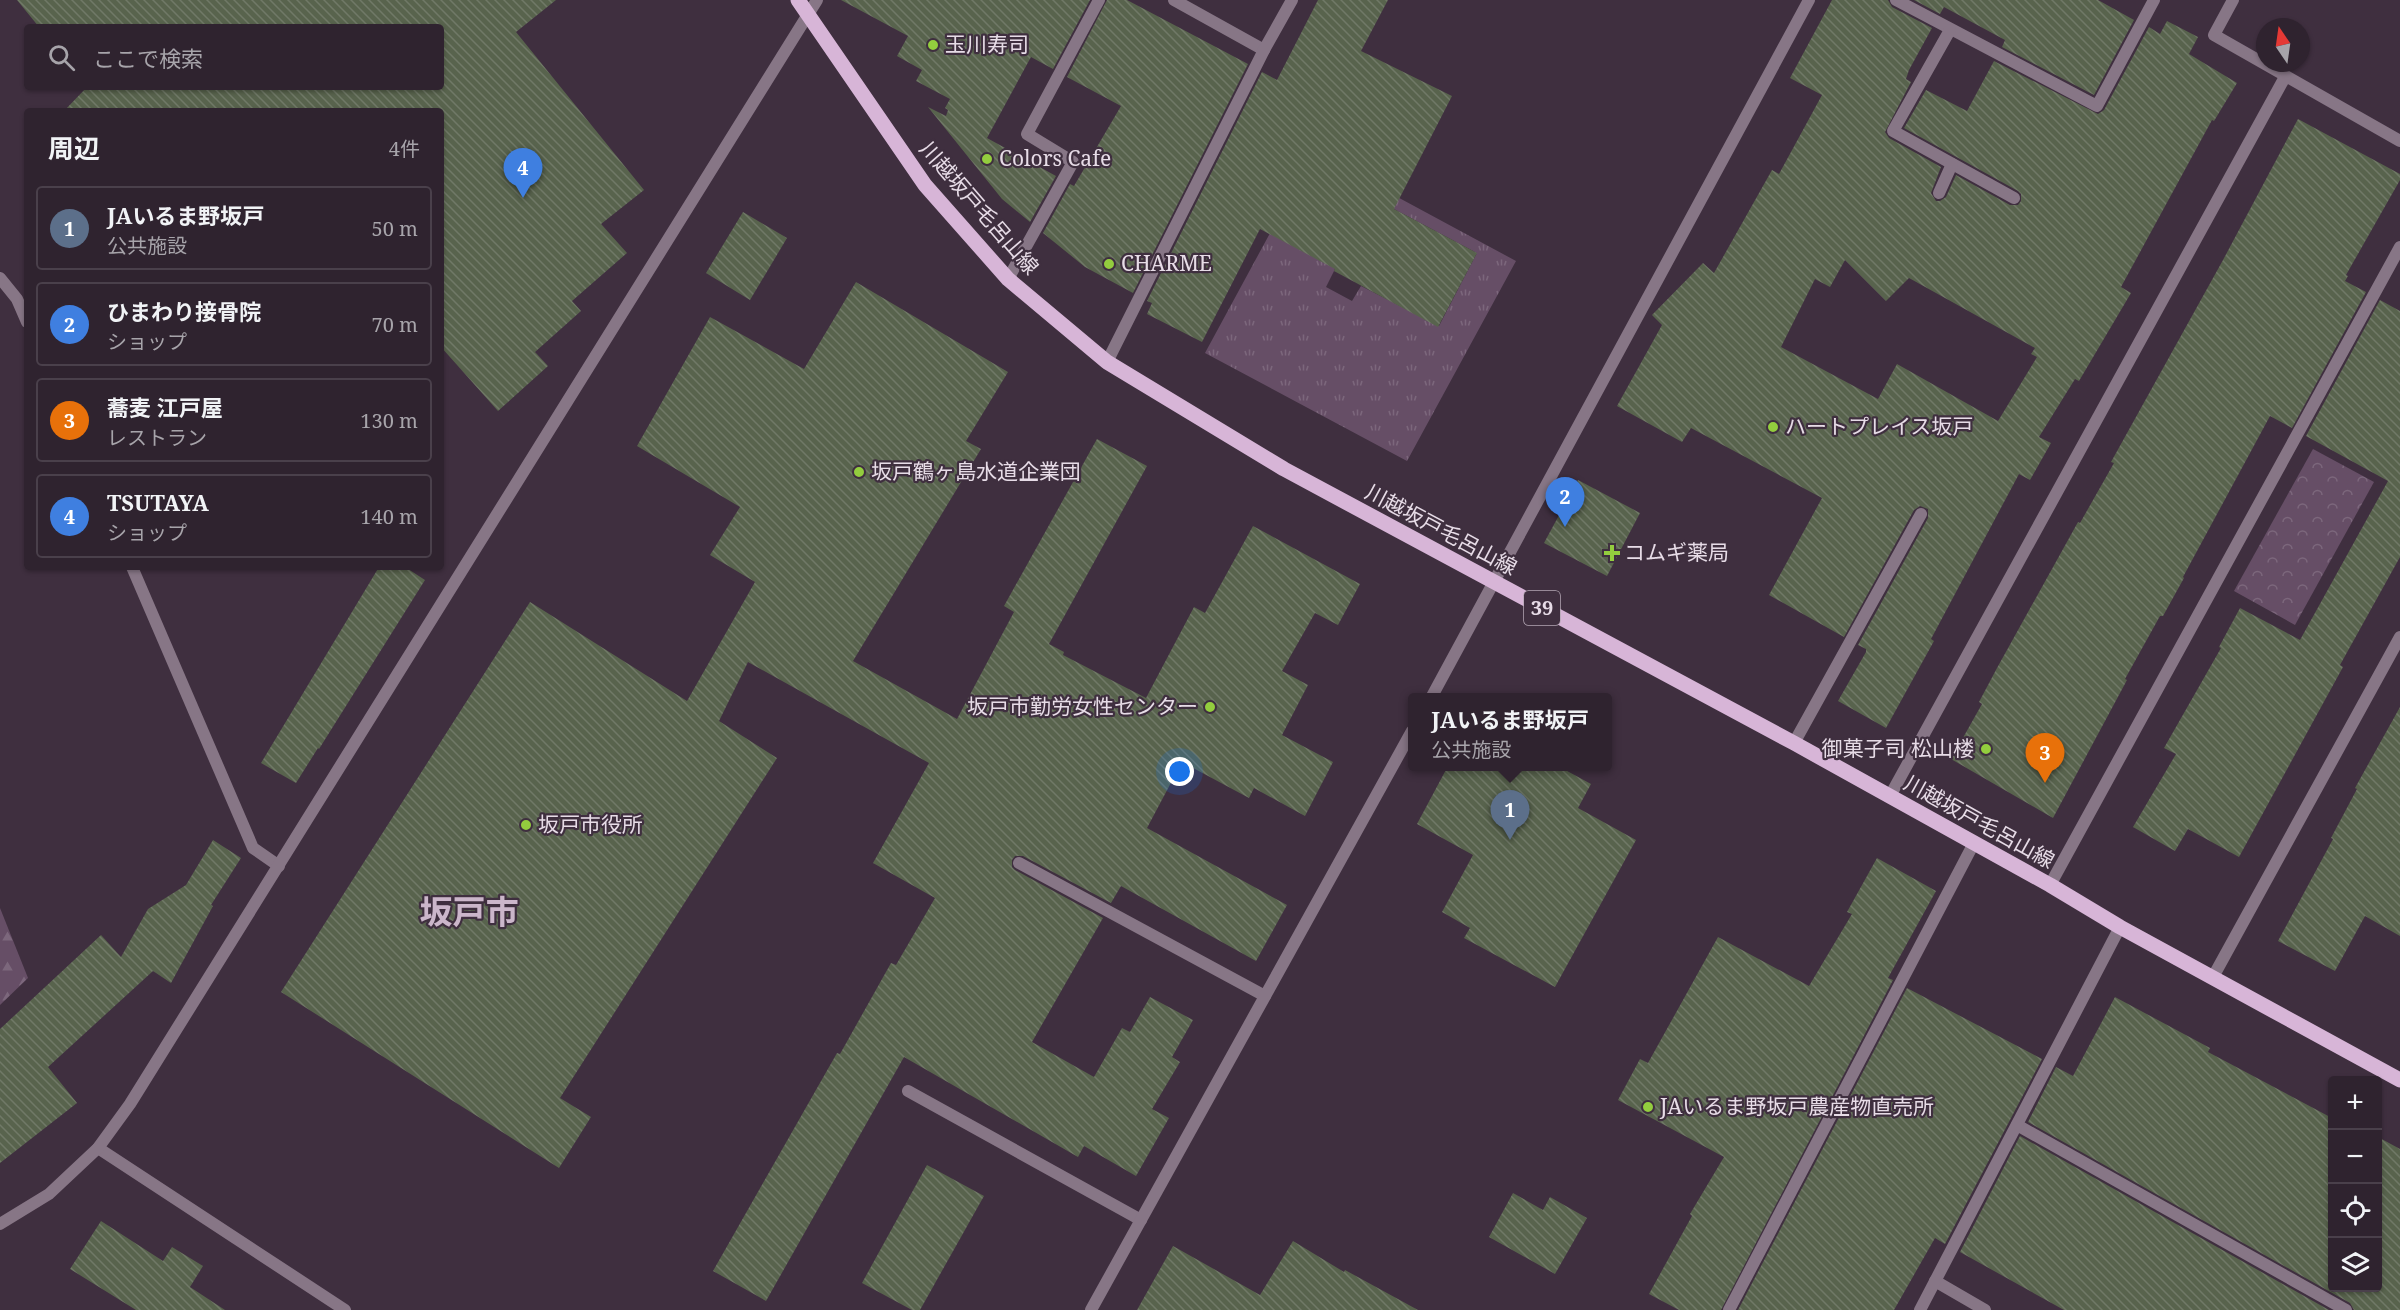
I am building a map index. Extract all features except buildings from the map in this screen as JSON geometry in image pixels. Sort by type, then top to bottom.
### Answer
[{"type":"main road","name":"川越坂戸毛呂山線","points":[[798,0],[925,185],[1008,279],[1107,362],[1284,469],[1794,743],[2050,885],[2120,927],[2400,1080]]},
{"type":"street","points":[[0,1224],[49,1194],[98,1148],[130,1104],[817,0]]},
{"type":"street","points":[[1008,279],[1072,162],[1027,134],[1099,0]]},
{"type":"street","points":[[1174,0],[1264,50]]},
{"type":"street","points":[[1107,362],[1264,50],[1292,0]]},
{"type":"street","points":[[1434,693],[1809,0]]},
{"type":"street","points":[[1896,0],[2097,106],[2154,0]]},
{"type":"street","points":[[2233,0],[2214,35],[2400,141]]},
{"type":"street","points":[[1950,30],[1893,131],[2014,198]]},
{"type":"street","points":[[1890,796],[2285,77]]},
{"type":"street","points":[[1939,193],[1952,164]]},
{"type":"street","points":[[2050,885],[2400,247]]},
{"type":"street","points":[[0,278],[17,299],[24,315]]},
{"type":"street","points":[[1794,743],[1921,514]]},
{"type":"street","points":[[133,570],[253,848],[279,866]]},
{"type":"street","points":[[2213,977],[2400,637]]},
{"type":"street","points":[[1091,1310],[1408,740]]},
{"type":"street","points":[[1729,1310],[1974,843]]},
{"type":"street","points":[[1019,863],[1265,996]]},
{"type":"street","points":[[1920,1310],[2120,927]]},
{"type":"street","points":[[908,1091],[1141,1220]]},
{"type":"street","points":[[2017,1125],[2346,1310]]},
{"type":"street","points":[[98,1148],[345,1310]]},
{"type":"street","points":[[1935,1281],[1985,1310]]},
{"type":"green space","points":[[1314,152],[1516,261],[1407,461],[1205,353]],"holes":[[[1315,167],[1477,253],[1439,326],[1361,286],[1352,301],[1326,287],[1335,269]]]},
{"type":"green space","points":[[2313,449],[2374,482],[2295,625],[2234,591]]},
{"type":"green space","points":[[0,908],[28,978],[0,1005]]},
{"type":"place","name":"玉川寿司","points":[[933,45]]},
{"type":"place","name":"Colors Cafe","points":[[987,159]]},
{"type":"place","name":"TSUTAYA","points":[[523,198]]},
{"type":"place","name":"CHARME","points":[[1109,264]]},
{"type":"place","name":"ハートプレイス坂戸","points":[[1773,427]]},
{"type":"place","name":"坂戸鶴ヶ島水道企業団","points":[[859,472]]},
{"type":"place","name":"ひまわり接骨院","points":[[1565,527]]},
{"type":"place","name":"コムギ薬局","points":[[1612,553]]},
{"type":"place","name":"坂戸市勤労女性センター","points":[[1210,707]]},
{"type":"place","name":"御菓子司 松山楼","points":[[1986,749]]},
{"type":"place","name":"蕎麦 江戸屋","points":[[2045,783]]},
{"type":"place","name":"坂戸市役所","points":[[526,825]]},
{"type":"place","name":"JAいるま野坂戸","points":[[1510,840]]},
{"type":"place","name":"JAいるま野坂戸農産物直売所","points":[[1648,1107]]},
{"type":"district","name":"坂戸市","points":[[469,912]]}]
